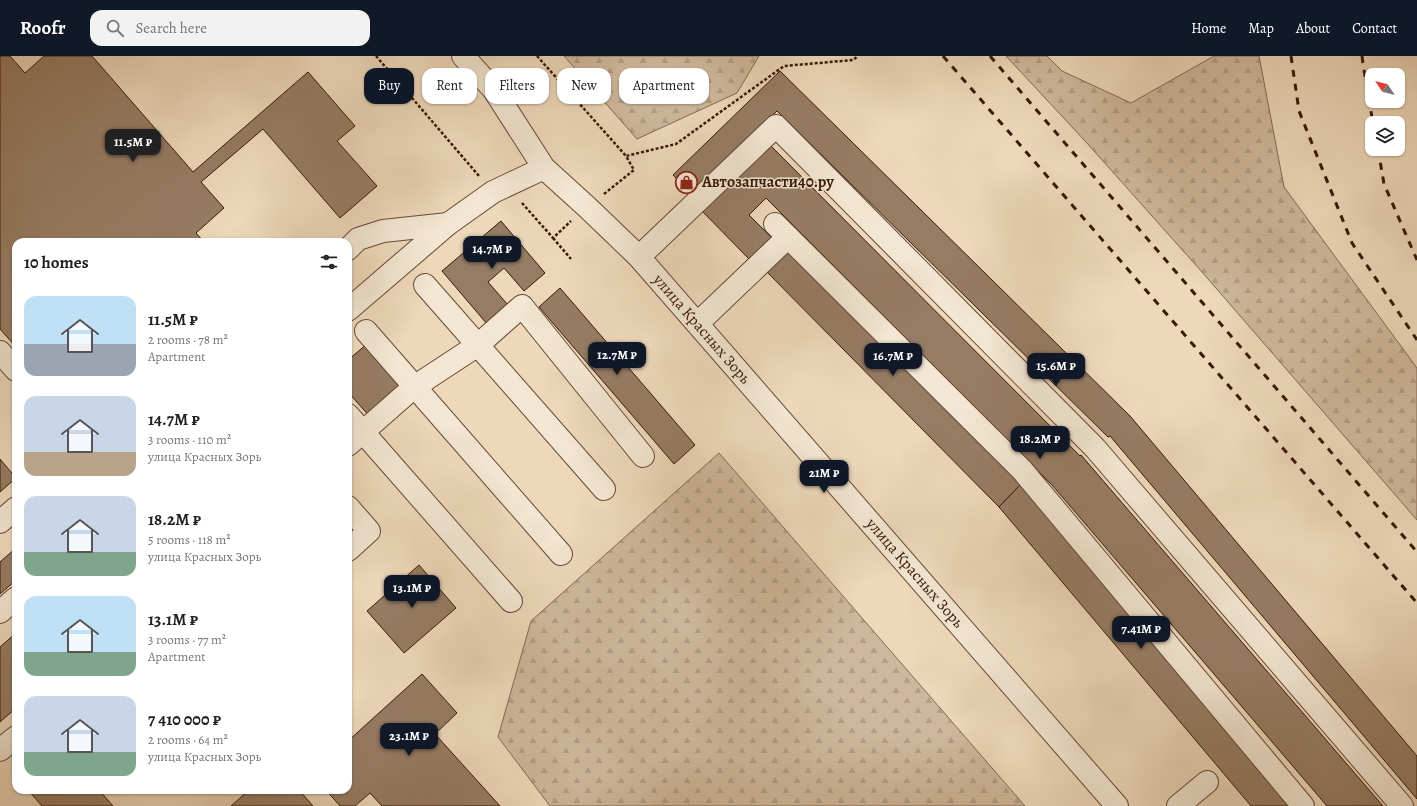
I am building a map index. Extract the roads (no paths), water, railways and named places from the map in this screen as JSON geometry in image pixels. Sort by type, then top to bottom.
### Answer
[{"type":"street","name":"улица Красных Зорь","points":[[463,56],[494,90],[544,168],[639,257],[1117,806]]},
{"type":"street","points":[[639,257],[776,126],[1095,448],[1402,806]]},
{"type":"street","points":[[352,307],[448,224],[493,192],[544,168]]},
{"type":"street","points":[[352,245],[358,239],[383,232],[448,224]]},
{"type":"street","points":[[698,323],[781,230],[1022,470],[1302,806]]},
{"type":"street","points":[[425,285],[604,489]]},
{"type":"street","points":[[355,438],[414,387],[478,345],[522,306],[643,456]]},
{"type":"street","points":[[366,331],[561,554]]},
{"type":"street","points":[[0,352],[12,366]]},
{"type":"street","points":[[352,428],[355,438],[512,601]]},
{"type":"street","points":[[0,522],[12,512]]},
{"type":"street","points":[[352,512],[369,531],[352,546]]},
{"type":"street","points":[[0,612],[12,602]]},
{"type":"street","points":[[0,750],[12,740]]},
{"type":"street","points":[[1178,806],[1207,782]]},
{"type":"railway","points":[[943,56],[1417,603]]},
{"type":"railway","points":[[990,56],[1417,552]]},
{"type":"railway","points":[[1291,56],[1299,111],[1352,243],[1417,340]]},
{"type":"railway","points":[[1362,56],[1372,116]]},
{"type":"railway","points":[[1379,156],[1384,184],[1417,260]]},
{"type":"place","name":"Автозапчасти40.ру","points":[[686,182]]}]
